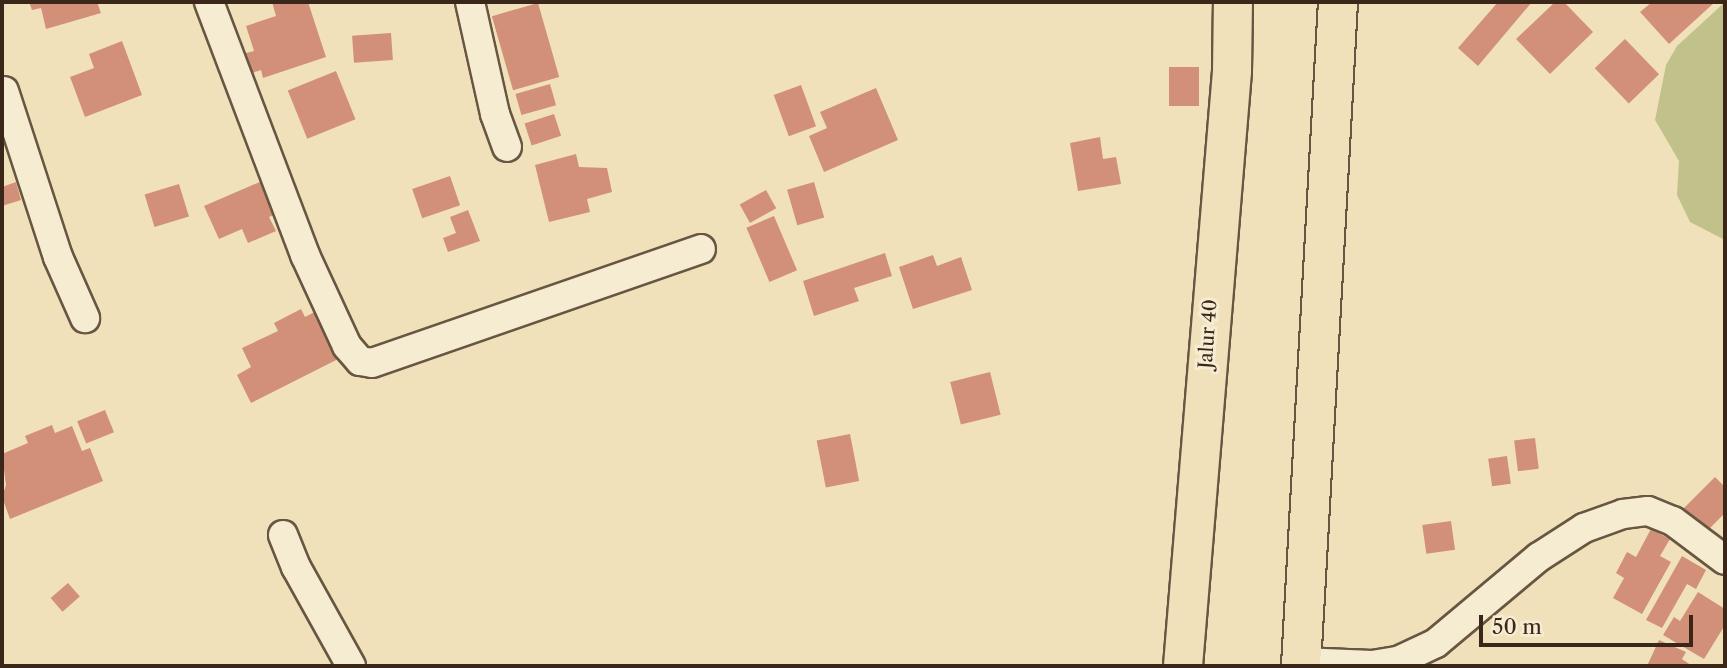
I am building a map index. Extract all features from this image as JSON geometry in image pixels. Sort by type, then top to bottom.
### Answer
[{"type":"highway","name":"Jalur 40","points":[[1183,666],[1232,71],[1233,2]]},
{"type":"highway","points":[[1301,664],[1338,2]]},
{"type":"street","points":[[209,2],[305,255],[347,346],[360,361],[372,363],[533,310],[701,249]]},
{"type":"street","points":[[470,2],[495,114],[507,147]]},
{"type":"street","points":[[3,89],[58,257],[85,318]]},
{"type":"street","points":[[1301,664],[1372,665],[1398,661],[1436,643],[1573,535],[1623,514],[1648,512],[1673,521],[1725,560]]},
{"type":"street","points":[[283,535],[296,567],[351,666]]},
{"type":"green space","points":[[1725,2],[1725,240],[1690,222],[1677,195],[1679,161],[1655,120],[1666,65],[1677,46]]},
{"type":"building","points":[[29,2],[97,2],[101,13],[46,29],[41,8],[32,10]]},
{"type":"building","points":[[272,2],[308,2],[326,57],[263,78],[261,70],[249,74],[242,54],[254,51],[246,26],[276,16]]},
{"type":"building","points":[[1498,2],[1532,2],[1478,66],[1458,48]]},
{"type":"building","points":[[1555,2],[1564,2],[1593,32],[1550,74],[1516,39]]},
{"type":"building","points":[[1652,2],[1715,2],[1669,44],[1640,12]]},
{"type":"building","points":[[538,3],[559,77],[513,90],[492,16]]},
{"type":"building","points":[[391,33],[393,60],[354,63],[352,36]]},
{"type":"building","points":[[1625,39],[1659,74],[1629,103],[1595,68]]},
{"type":"building","points":[[122,41],[142,95],[85,117],[70,77],[94,68],[89,54]]},
{"type":"building","points":[[1169,67],[1199,67],[1199,106],[1169,106]]},
{"type":"building","points":[[336,71],[355,119],[307,139],[288,90]]},
{"type":"building","points":[[550,84],[556,105],[521,115],[515,94]]},
{"type":"building","points":[[801,85],[816,126],[789,136],[774,95]]},
{"type":"building","points":[[876,88],[898,140],[824,172],[809,136],[827,128],[820,112]]},
{"type":"building","points":[[554,114],[561,136],[532,145],[525,124]]},
{"type":"building","points":[[1100,137],[1103,159],[1116,157],[1121,184],[1078,191],[1070,143]]},
{"type":"building","points":[[576,154],[579,167],[607,168],[612,192],[587,199],[590,212],[549,222],[535,165]]},
{"type":"building","points":[[276,175],[290,208],[269,217],[276,231],[248,243],[242,229],[219,239],[204,206]]},
{"type":"building","points":[[450,176],[460,205],[422,218],[412,189]]},
{"type":"building","points":[[16,182],[21,200],[2,206],[2,187]]},
{"type":"building","points":[[814,182],[824,218],[797,225],[787,190]]},
{"type":"building","points":[[179,184],[189,217],[155,227],[145,195]]},
{"type":"building","points":[[766,190],[776,208],[750,223],[740,205]]},
{"type":"building","points":[[468,210],[480,241],[448,252],[443,238],[456,233],[450,217]]},
{"type":"building","points":[[774,216],[797,270],[769,282],[746,228]]},
{"type":"building","points":[[885,253],[892,276],[854,288],[859,301],[814,316],[803,281]]},
{"type":"building","points":[[933,255],[937,266],[961,257],[972,290],[913,309],[899,267]]},
{"type":"building","points":[[324,307],[354,351],[251,403],[237,375],[251,367],[242,348],[278,331],[274,323],[301,309],[305,317]]},
{"type":"building","points":[[990,372],[1001,415],[961,425],[950,382]]},
{"type":"building","points":[[105,410],[114,432],[86,443],[77,421]]},
{"type":"building","points":[[52,425],[55,433],[72,426],[82,451],[90,448],[103,481],[10,519],[2,497],[6,485],[2,454],[28,443],[25,436]]},
{"type":"building","points":[[850,434],[859,481],[826,488],[817,440]]},
{"type":"building","points":[[1535,438],[1539,469],[1518,471],[1514,441]]},
{"type":"building","points":[[1507,456],[1511,484],[1492,486],[1488,459]]},
{"type":"building","points":[[1715,477],[1725,487],[1725,513],[1703,535],[1680,512]]},
{"type":"building","points":[[1451,521],[1455,550],[1426,554],[1422,525]]},
{"type":"building","points":[[1651,529],[1670,539],[1660,556],[1671,562],[1642,614],[1613,598],[1624,578],[1616,573],[1627,552],[1636,557]]},
{"type":"building","points":[[1682,556],[1706,570],[1696,589],[1687,584],[1662,628],[1646,620]]},
{"type":"building","points":[[68,583],[80,597],[62,612],[51,598]]},
{"type":"building","points":[[1698,592],[1725,609],[1725,625],[1704,659],[1663,635],[1674,617],[1680,621]]},
{"type":"building","points":[[1659,640],[1686,652],[1682,659],[1692,666],[1647,666]]}]
